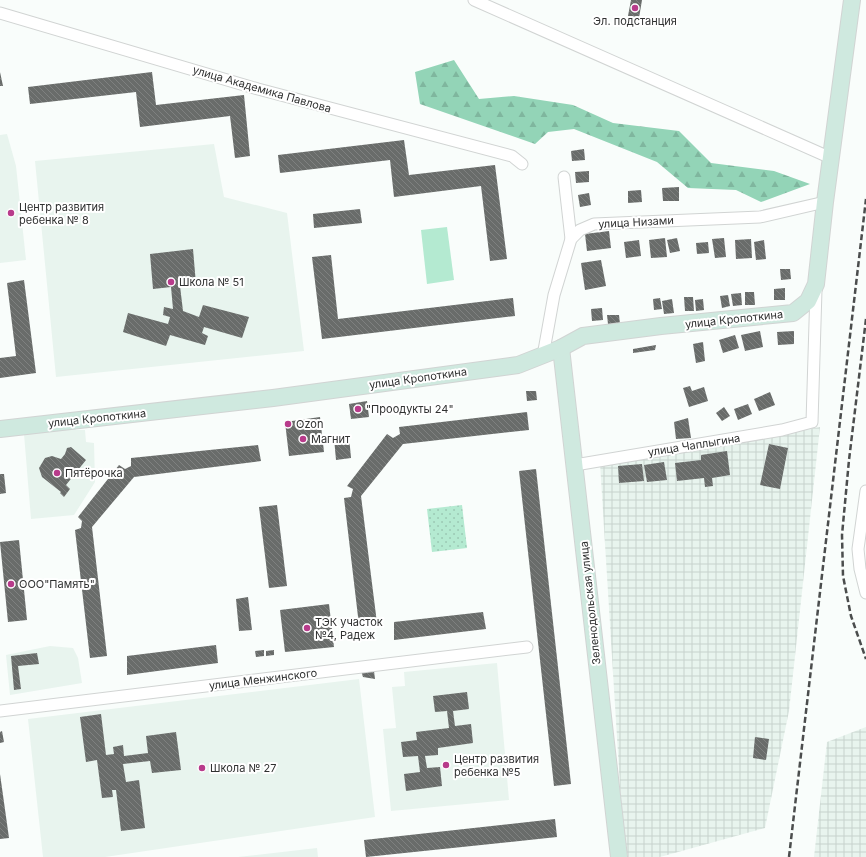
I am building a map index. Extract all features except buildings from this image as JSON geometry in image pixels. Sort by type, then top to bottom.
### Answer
[{"type":"street","points":[[474,0],[831,158]]},
{"type":"street","points":[[816,284],[825,202],[852,0]]},
{"type":"street","name":"улица Академика Павлова","points":[[0,13],[258,89],[512,156],[522,164]]},
{"type":"street","points":[[543,356],[554,295],[571,239],[564,177]]},
{"type":"street","name":"улица Низами","points":[[571,239],[580,230],[594,224],[760,217],[825,202]]},
{"type":"street","name":"улица Кропоткина","points":[[0,429],[273,398],[510,366],[543,356],[584,336],[661,326],[793,313],[808,301],[816,284]]},
{"type":"street","name":"улица Чаплыгина","points":[[575,464],[782,430],[812,422],[816,284]]},
{"type":"street","name":"Зеленодольская улица","points":[[561,348],[619,857]]},
{"type":"street","points":[[866,491],[858,549],[860,569],[866,593]]},
{"type":"street","name":"улица Менжинского","points":[[0,711],[527,647]]},
{"type":"shaded area","name":"Центр развития ребенка № 8","points":[[7,134],[16,166],[26,260],[0,263],[0,135]]},
{"type":"shaded area","name":"Школа № 51","points":[[214,144],[224,197],[287,213],[304,351],[56,377],[35,161]]},
{"type":"shaded area","points":[[74,427],[76,430],[85,430],[86,442],[94,443],[95,482],[74,515],[31,519],[24,434]]},
{"type":"shaded area","points":[[820,427],[789,711],[765,828],[660,857],[628,857],[623,834],[600,463]]},
{"type":"shaded area","points":[[50,646],[73,648],[78,658],[82,683],[10,695],[6,655]]},
{"type":"shaded area","name":"Центр развития ребенка №5","points":[[497,663],[509,800],[391,811],[383,729],[396,728],[392,687],[405,686],[404,672]]},
{"type":"shaded area","name":"Школа № 27","points":[[359,679],[375,817],[105,857],[43,857],[28,719]]},
{"type":"shaded area","points":[[866,727],[866,857],[814,857],[827,742]]},
{"type":"shaded area","points":[[317,848],[318,857],[238,857]]},
{"type":"green space","points":[[454,60],[479,99],[514,96],[573,105],[613,123],[679,131],[711,163],[774,171],[810,184],[761,202],[736,190],[688,188],[657,162],[574,129],[548,132],[535,144],[420,104],[415,72]]},
{"type":"green space","points":[[447,227],[454,280],[427,284],[421,230]]},
{"type":"green space","points":[[462,505],[467,548],[432,552],[427,509]]},
{"type":"railway","points":[[789,857],[866,199]]},
{"type":"railway","points":[[866,319],[849,460],[842,535],[843,576],[851,616],[866,659]]},
{"type":"place","name":"Эл. подстанция","points":[[635,8]]},
{"type":"place","name":"Центр развития ребенка № 8","points":[[11,213]]},
{"type":"place","name":"Школа № 51","points":[[171,282]]},
{"type":"place","name":"\"Проодукты 24\"","points":[[358,409]]},
{"type":"place","name":"Ozon","points":[[288,424]]},
{"type":"place","name":"Магнит","points":[[303,439]]},
{"type":"place","name":"Пятёрочка","points":[[57,473]]},
{"type":"place","name":"ООО\"Память\"","points":[[11,584]]},
{"type":"place","name":"ТЭК участок №4, Радеж","points":[[307,628]]},
{"type":"place","name":"Центр развития ребенка №5","points":[[446,765]]},
{"type":"place","name":"Школа № 27","points":[[202,768]]}]
